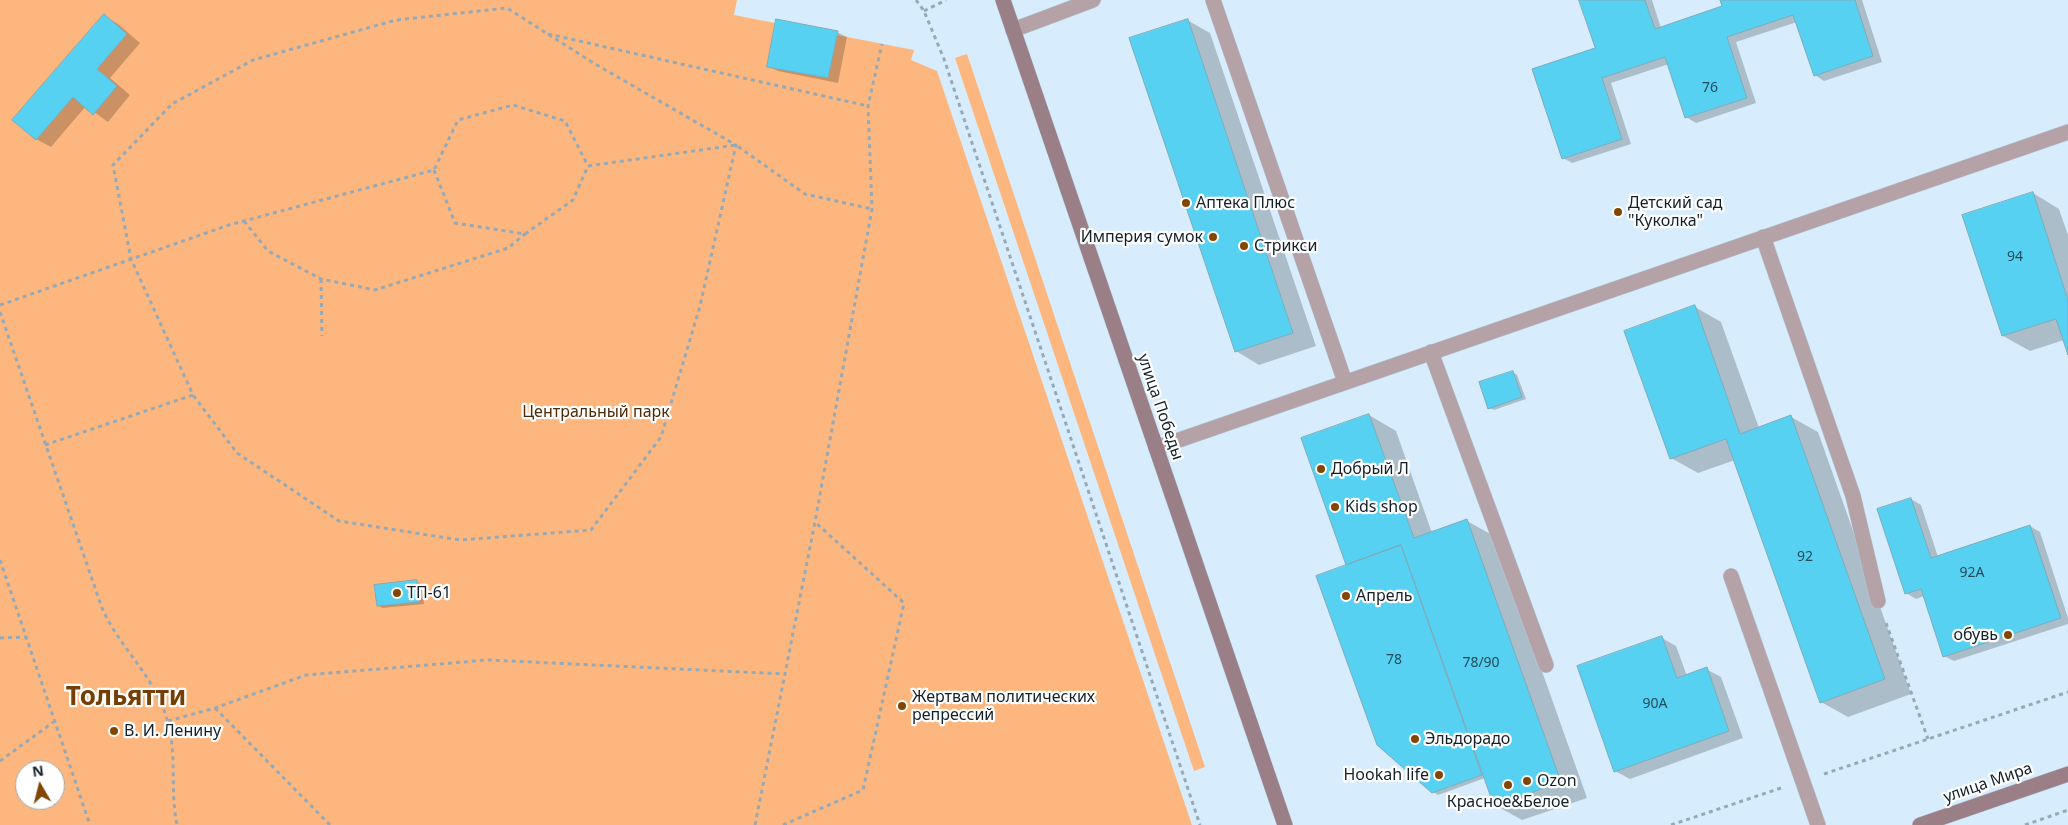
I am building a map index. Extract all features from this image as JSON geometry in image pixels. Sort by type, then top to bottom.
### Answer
[{"type":"main road","name":"улица Победы","points":[[1002,0],[1285,825]]},
{"type":"main road","name":"улица Мира","points":[[1924,824],[2068,774]]},
{"type":"lane","points":[[1013,30],[1093,0]]},
{"type":"lane","points":[[1214,0],[1345,382]]},
{"type":"lane","points":[[1156,448],[2068,132]]},
{"type":"lane","points":[[1763,238],[1853,496],[1878,601]]},
{"type":"lane","points":[[1431,352],[1546,665]]},
{"type":"lane","points":[[1731,576],[1818,825]]},
{"type":"path","points":[[916,0],[924,11],[944,59],[1200,825]]},
{"type":"path","points":[[924,11],[946,0]]},
{"type":"path","points":[[736,145],[700,306],[661,437],[591,530],[460,540],[339,522],[237,452],[193,395],[131,259],[113,165],[172,104],[253,60],[396,20],[507,8],[672,110],[736,145],[805,194],[872,208]]},
{"type":"path","points":[[545,33],[868,106]]},
{"type":"path","points":[[755,825],[815,522],[872,208],[868,106],[882,44]]},
{"type":"path","points":[[525,234],[455,223],[434,170],[458,120],[513,105],[565,121],[588,166]]},
{"type":"path","points":[[588,166],[736,145]]},
{"type":"path","points":[[244,221],[268,251],[321,279],[375,290],[508,248],[573,200],[588,166]]},
{"type":"path","points":[[0,305],[244,221],[434,170]]},
{"type":"path","points":[[321,279],[322,336]]},
{"type":"path","points":[[0,312],[109,625],[153,685],[168,721],[173,748],[174,806],[177,825]]},
{"type":"path","points":[[45,445],[193,395]]},
{"type":"path","points":[[783,825],[863,790],[904,603],[815,522]]},
{"type":"path","points":[[0,560],[90,825]]},
{"type":"path","points":[[1878,601],[1928,739]]},
{"type":"path","points":[[0,638],[26,637]]},
{"type":"path","points":[[168,721],[215,708],[306,675],[488,660],[785,674]]},
{"type":"path","points":[[1671,825],[2068,692]]},
{"type":"path","points":[[215,708],[330,825]]},
{"type":"path","points":[[0,761],[55,721]]},
{"type":"path","points":[[2025,825],[2068,810]]},
{"type":"green space","name":"Центральный парк","points":[[0,0],[737,0],[734,15],[914,50],[911,60],[937,71],[1192,825],[0,825]]},
{"type":"green space","points":[[967,54],[1205,767],[1194,771],[955,58]]},
{"type":"building","points":[[1579,0],[1645,0],[1655,29],[1722,6],[1720,0],[1855,0],[1873,56],[1814,76],[1793,15],[1727,37],[1747,98],[1685,118],[1665,57],[1602,78],[1622,139],[1562,159],[1532,69],[1595,48]]},
{"type":"building","points":[[104,14],[127,34],[97,69],[117,86],[93,115],[73,97],[36,140],[12,120]]},
{"type":"building","points":[[776,19],[838,31],[828,78],[767,67]]},
{"type":"building","points":[[1188,19],[1293,333],[1235,352],[1129,38]]},
{"type":"building","points":[[2033,192],[2068,300],[2068,355],[2056,319],[2002,336],[1962,215]]},
{"type":"building","points":[[1695,305],[1740,434],[1791,415],[1885,679],[1820,703],[1726,439],[1670,459],[1624,331]]},
{"type":"building","points":[[1513,371],[1522,397],[1488,409],[1479,382]]},
{"type":"building","points":[[1369,414],[1414,538],[1467,519],[1561,782],[1494,806],[1401,545],[1346,565],[1301,438]]},
{"type":"building","points":[[1911,498],[1931,558],[2030,525],[2061,618],[1943,657],[1921,589],[1905,594],[1877,509]]},
{"type":"building","points":[[1401,545],[1482,775],[1432,793],[1377,745],[1316,576]]},
{"type":"building","name":"ТП-61","points":[[417,580],[419,602],[377,606],[374,585]]},
{"type":"building","points":[[1662,636],[1677,678],[1707,667],[1729,731],[1614,772],[1577,666]]},
{"type":"place","name":"Аптека Плюс","points":[[1186,203]]},
{"type":"place","name":"Детский сад \"Куколка\"","points":[[1618,212]]},
{"type":"place","name":"Империя сумок","points":[[1213,237]]},
{"type":"place","name":"Стрикси","points":[[1244,246]]},
{"type":"place","name":"Добрый Л","points":[[1321,469]]},
{"type":"place","name":"Kids shop","points":[[1335,507]]},
{"type":"place","name":"ТП-61","points":[[397,593]]},
{"type":"place","name":"Апрель","points":[[1346,596]]},
{"type":"place","name":"обувь","points":[[2008,635]]},
{"type":"place","name":"Жертвам политических репрессий","points":[[902,706]]},
{"type":"place","name":"В. И. Ленину","points":[[114,731]]},
{"type":"place","name":"Эльдорадо","points":[[1415,739]]},
{"type":"place","name":"Hookah life","points":[[1439,775]]},
{"type":"place","name":"Ozon","points":[[1527,781]]},
{"type":"place","name":"Красное&Белое","points":[[1508,785]]},
{"type":"district","name":"Тольятти","points":[[126,698]]}]
